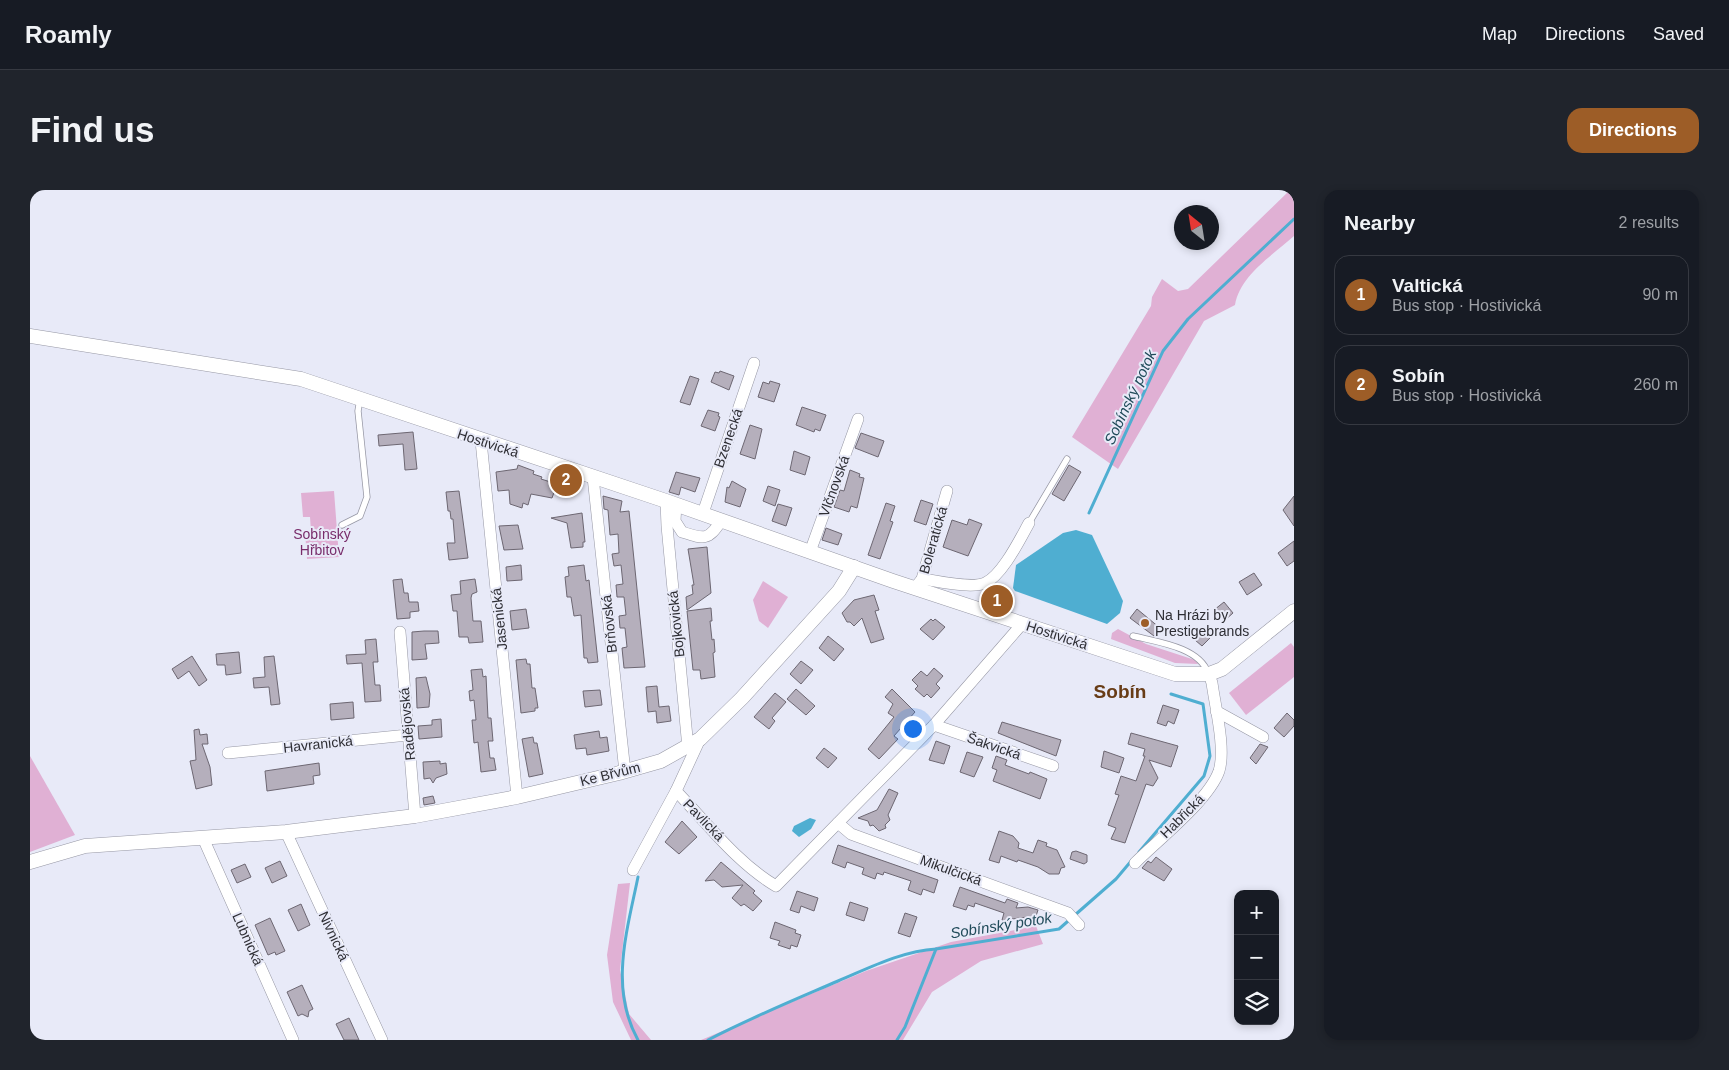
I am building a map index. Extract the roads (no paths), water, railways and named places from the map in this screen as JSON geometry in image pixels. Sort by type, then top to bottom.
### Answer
[{"type":"street","name":"Hostivická","points":[[30,336],[300,379],[671,503],[854,567],[919,583],[1022,624],[1175,674],[1209,674],[1230,664],[1294,611]]},
{"type":"street","name":"Bzenecká","points":[[703,514],[754,363]]},
{"type":"street","name":"Vlčnovská","points":[[810,552],[858,419]]},
{"type":"street","name":"Jasenická","points":[[481,441],[517,797]]},
{"type":"street","name":"Brňovská","points":[[593,477],[625,772]]},
{"type":"street","name":"Boleratická","points":[[919,583],[947,491]]},
{"type":"street","points":[[671,503],[675,521],[682,532],[706,537],[712,535],[721,520]]},
{"type":"street","name":"Bojkovická","points":[[671,503],[688,748]]},
{"type":"street","name":"Hostivická","points":[[919,583],[985,583],[999,572],[1029,523]]},
{"type":"street","name":"Ke Břvům","points":[[30,862],[85,846],[286,832],[415,816],[517,797],[625,772],[661,761],[688,748],[700,739],[742,698],[839,591],[854,567]]},
{"type":"street","points":[[838,823],[934,725],[1022,624]]},
{"type":"street","name":"Radějovská","points":[[400,632],[415,816]]},
{"type":"street","name":"Habřická","points":[[1135,863],[1209,790],[1219,769],[1220,745],[1209,674]]},
{"type":"street","points":[[1216,711],[1263,737]]},
{"type":"street","name":"Šakvická","points":[[934,725],[1053,766]]},
{"type":"street","name":"Havranická","points":[[228,754],[408,735]]},
{"type":"street","name":"Pavlická","points":[[700,739],[676,791],[740,858],[762,878],[776,886],[838,823]]},
{"type":"street","points":[[633,870],[676,791]]},
{"type":"street","name":"Mikulčická","points":[[838,823],[851,834],[1068,913],[1079,925]]},
{"type":"street","name":"Nivnická","points":[[286,832],[382,1040]]},
{"type":"street","name":"Lubnická","points":[[203,838],[293,1040]]},
{"type":"lane","points":[[342,525],[360,516],[367,497],[358,411],[360,399]]},
{"type":"lane","points":[[1029,523],[1067,459]]},
{"type":"lane","points":[[1133,636],[1174,646],[1195,656],[1206,664],[1209,674]]},
{"type":"water","points":[[1076,530],[1092,535],[1123,601],[1120,613],[1107,624],[1015,591],[1013,588],[1016,565],[1063,533]]},
{"type":"water","points":[[810,818],[816,820],[811,829],[799,837],[792,831],[794,826]]},
{"type":"waterway","name":"Sobínský potok","points":[[1089,513],[1163,351],[1188,319],[1294,219]]},
{"type":"waterway","name":"Sobínský potok","points":[[1139,852],[1204,776],[1210,756],[1203,704],[1171,694]]},
{"type":"waterway","name":"Sobínský potok","points":[[708,1040],[772,1009],[898,957],[923,950],[1059,929],[1116,879],[1132,860]]},
{"type":"waterway","points":[[638,877],[629,918],[622,980],[629,1020],[638,1040]]},
{"type":"waterway","points":[[897,1040],[905,1027],[936,949]]},
{"type":"place","name":"Sobín","points":[[566,480]]},
{"type":"place","name":"Valtická","points":[[997,601]]},
{"type":"place","name":"Na Hrázi by Prestigebrands","points":[[1145,623]]},
{"type":"district","name":"Sobín","points":[[1120,691]]},
{"type":"park label","name":"Sobínský Hřbitov","points":[[322,542]]}]
